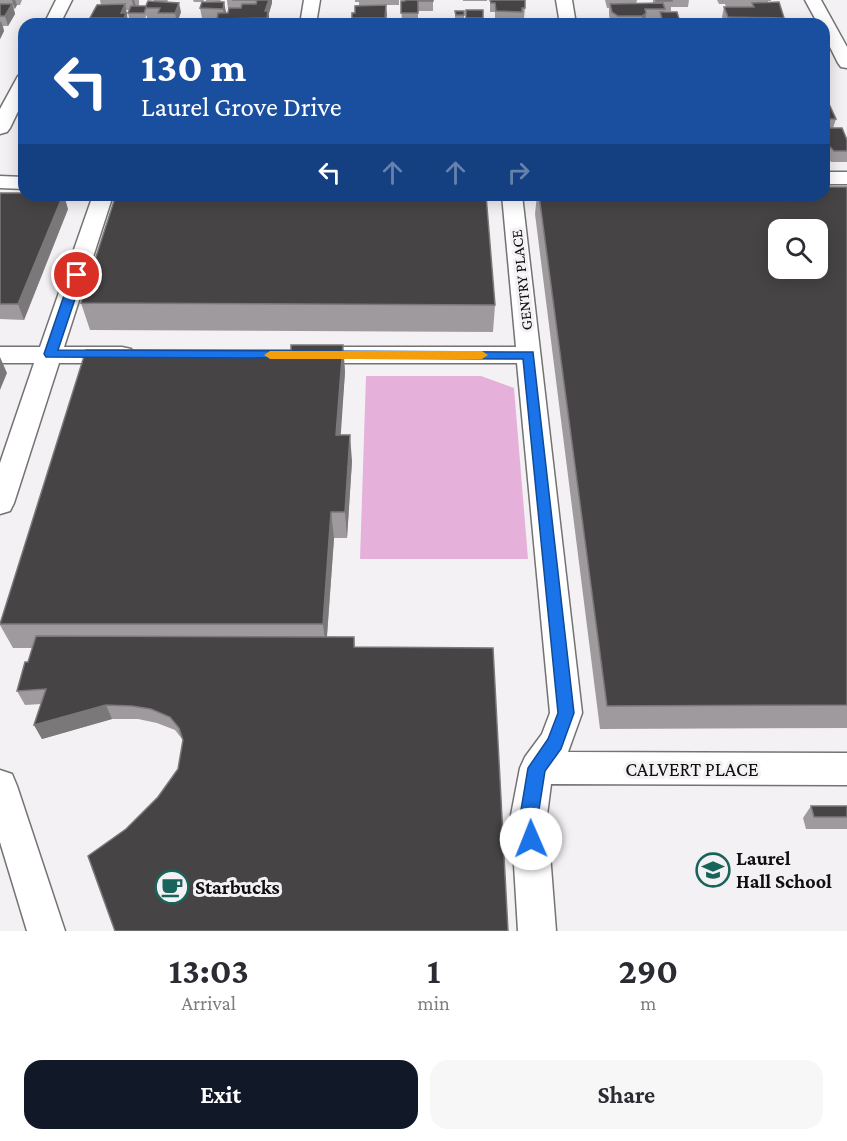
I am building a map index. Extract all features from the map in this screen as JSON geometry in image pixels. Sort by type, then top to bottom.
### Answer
[{"type":"street","points":[[55,18],[64,0]]},
{"type":"street","points":[[309,18],[312,0]]},
{"type":"street","points":[[564,0],[567,18]]},
{"type":"street","points":[[813,0],[823,18]]},
{"type":"street","points":[[830,32],[847,63]]},
{"type":"street","points":[[0,128],[18,92]]},
{"type":"street","points":[[0,172],[18,172]]},
{"type":"street","points":[[830,178],[847,178]]},
{"type":"street","points":[[0,182],[18,183]]},
{"type":"street","points":[[0,194],[18,194]]},
{"type":"street","points":[[0,503],[101,201]]},
{"type":"street","name":"GENTRY PLACE","points":[[513,201],[566,713],[555,743],[537,768],[529,816],[537,931]]},
{"type":"street","points":[[0,355],[146,355]]},
{"type":"street","points":[[288,355],[528,355]]},
{"type":"street","name":"CALVERT PLACE","points":[[537,768],[847,769]]},
{"type":"street","points":[[0,786],[46,931]]},
{"type":"shaded area","points":[[366,376],[481,376],[514,388],[528,559],[360,559]]},
{"type":"building","points":[[257,0],[269,0],[265,11],[268,11],[267,18],[217,18],[218,13],[228,13],[229,8],[241,8],[242,4],[256,4]]},
{"type":"building","points":[[405,0],[433,1],[418,1],[418,13],[401,13],[401,1]]},
{"type":"building","points":[[490,0],[525,0],[525,8],[522,8],[522,12],[496,11],[495,3],[491,3]]},
{"type":"building","points":[[148,1],[179,3],[175,13],[158,13],[160,8],[145,8]]},
{"type":"building","points":[[202,2],[224,2],[223,9],[200,8]]},
{"type":"building","points":[[779,2],[784,18],[728,17],[724,7],[754,7],[752,3]]},
{"type":"building","points":[[663,3],[665,9],[645,9],[646,13],[642,16],[618,16],[612,12],[610,4]]},
{"type":"building","points":[[0,4],[12,4],[5,16],[0,16]]},
{"type":"building","points":[[125,4],[121,13],[126,13],[124,18],[90,18],[97,5]]},
{"type":"building","points":[[386,5],[385,18],[352,18],[355,6]]},
{"type":"building","points":[[131,6],[146,6],[146,8],[144,13],[128,13]]},
{"type":"building","points":[[466,10],[483,10],[483,18],[466,18]]},
{"type":"building","points":[[455,11],[464,11],[464,15],[456,15]]},
{"type":"building","points":[[660,12],[677,12],[679,18],[662,18]]},
{"type":"building","points":[[830,106],[836,119],[830,119]]},
{"type":"building","points":[[830,128],[842,128],[847,140],[847,151],[834,151],[830,147]]},
{"type":"building","points":[[830,187],[847,187],[847,705],[607,706],[540,201],[830,201]]},
{"type":"building","points":[[0,193],[18,193],[18,201],[61,201],[18,304],[0,304]]},
{"type":"building","points":[[114,201],[486,201],[495,305],[81,303]]},
{"type":"building","points":[[291,345],[343,345],[336,435],[350,435],[345,512],[331,512],[323,624],[0,624],[86,350],[291,350]]},
{"type":"building","points":[[36,636],[354,637],[354,647],[493,648],[508,931],[115,931],[88,856],[126,829],[158,797],[178,769],[183,740],[179,728],[170,717],[151,709],[132,706],[106,705],[34,725],[46,689],[17,691],[25,662],[28,662]]},
{"type":"building","points":[[811,806],[847,806],[847,817],[814,817]]},
{"type":"slow traffic","points":[[270,355],[482,355]]},
{"type":"place","name":"Laurel Hall School","points":[[713,870]]},
{"type":"place","name":"Starbucks","points":[[172,887]]},
{"type":"route","points":[[77,275],[50,354],[528,355],[566,713],[555,743],[537,768],[529,816],[531,839]]}]
